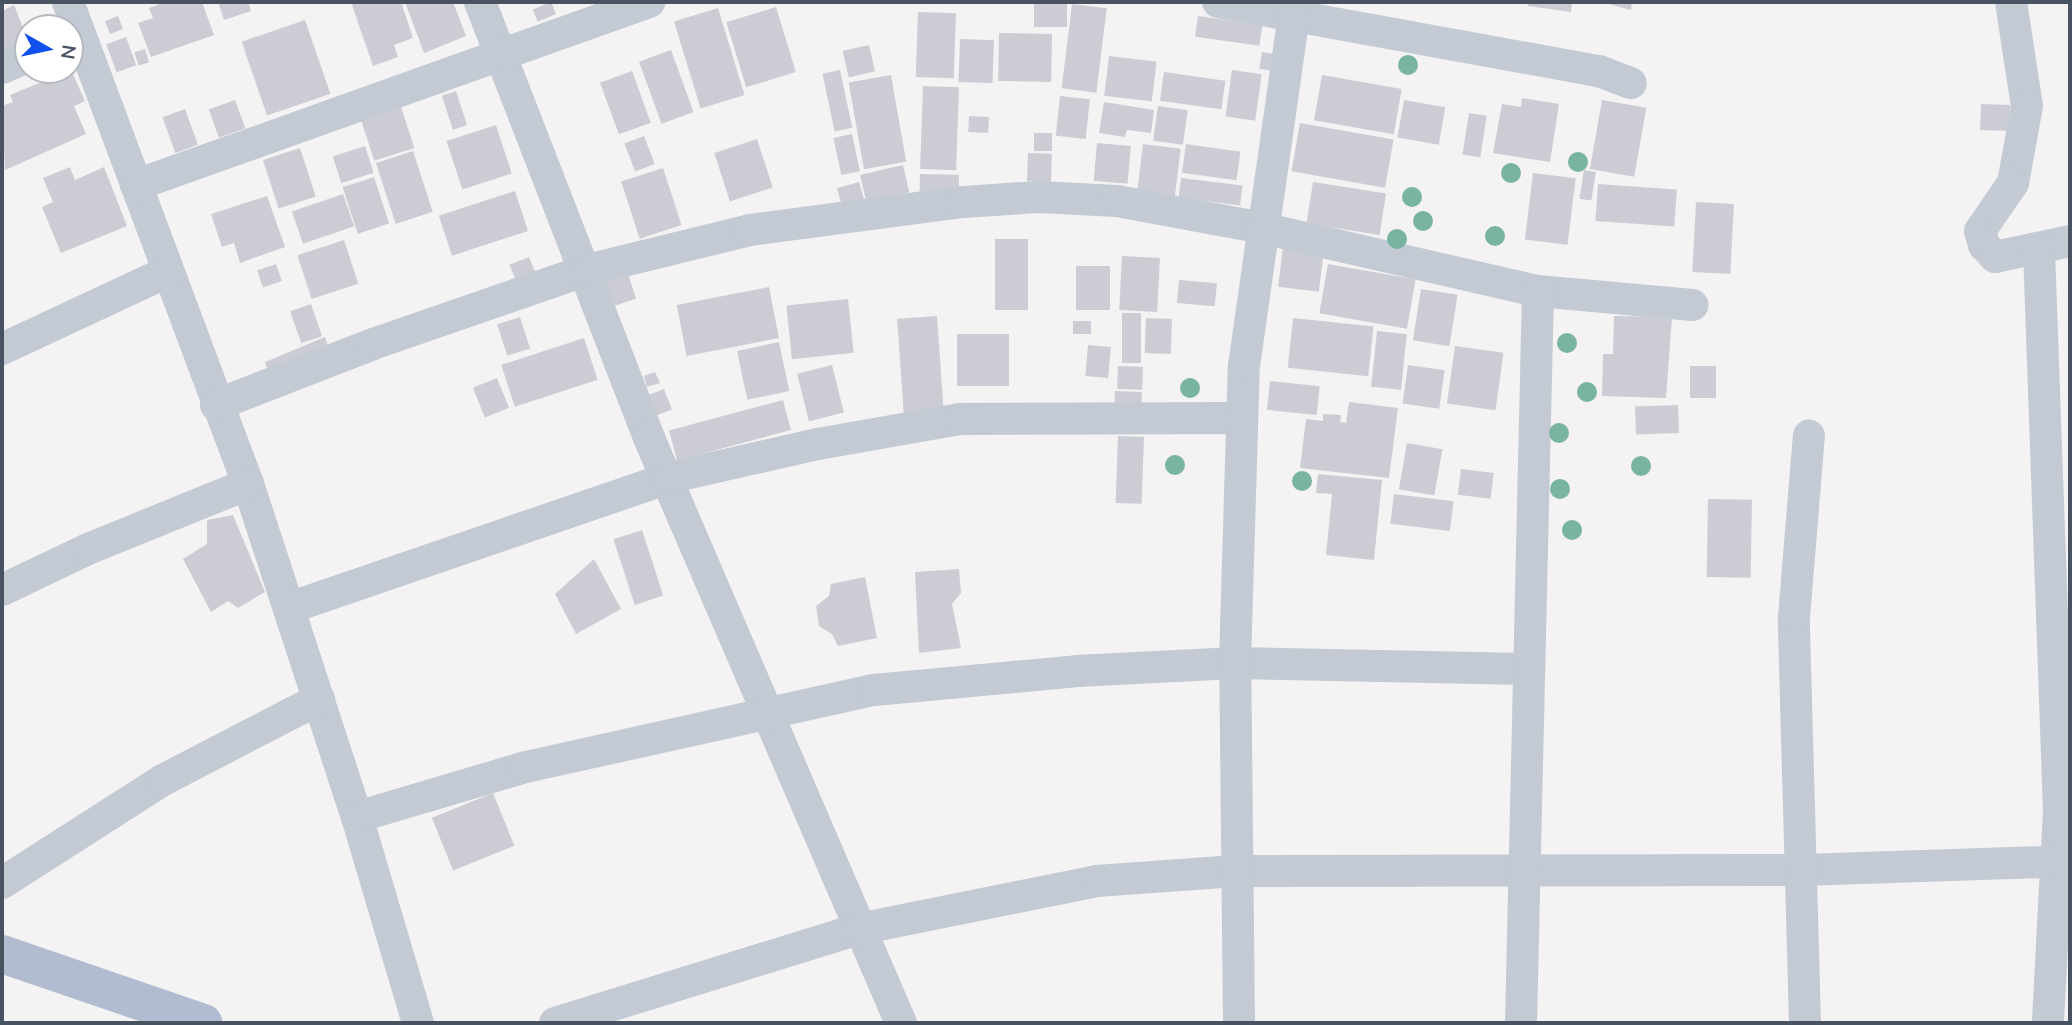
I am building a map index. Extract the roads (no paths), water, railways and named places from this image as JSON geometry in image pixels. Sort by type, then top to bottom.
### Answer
[{"type":"main road","points":[[2,954],[204,1023]]},
{"type":"street","points":[[480,2],[668,478],[901,1023]]},
{"type":"street","points":[[136,185],[649,2]]},
{"type":"street","points":[[1218,2],[1295,8],[1599,71],[1631,83]]},
{"type":"street","points":[[2011,2],[2027,106],[2013,183],[1980,231],[1984,245],[1996,257],[2039,250],[2070,241]]},
{"type":"street","points":[[1239,1023],[1236,663],[1242,418],[1262,228],[1295,8]]},
{"type":"street","points":[[84,60],[136,185],[216,405],[248,484],[357,817],[418,1023]]},
{"type":"street","points":[[216,405],[373,344],[587,271],[750,230],[988,200],[1117,201],[1262,228],[1538,291],[1692,305]]},
{"type":"street","points":[[2039,250],[2063,861],[2048,1023]]},
{"type":"street","points":[[2,349],[167,272]]},
{"type":"street","points":[[1521,1023],[1538,291]]},
{"type":"street","points":[[289,608],[668,478],[818,443],[960,419],[1242,418]]},
{"type":"street","points":[[1805,1023],[1803,870],[1794,617],[1809,436]]},
{"type":"street","points":[[2,590],[88,549],[248,484]]},
{"type":"street","points":[[357,817],[526,768],[874,690],[1077,671],[1236,663],[1530,669]]},
{"type":"street","points":[[2,883],[163,780],[319,699]]},
{"type":"street","points":[[555,1023],[859,929],[1097,881],[1236,871],[1803,870],[2063,861]]}]
